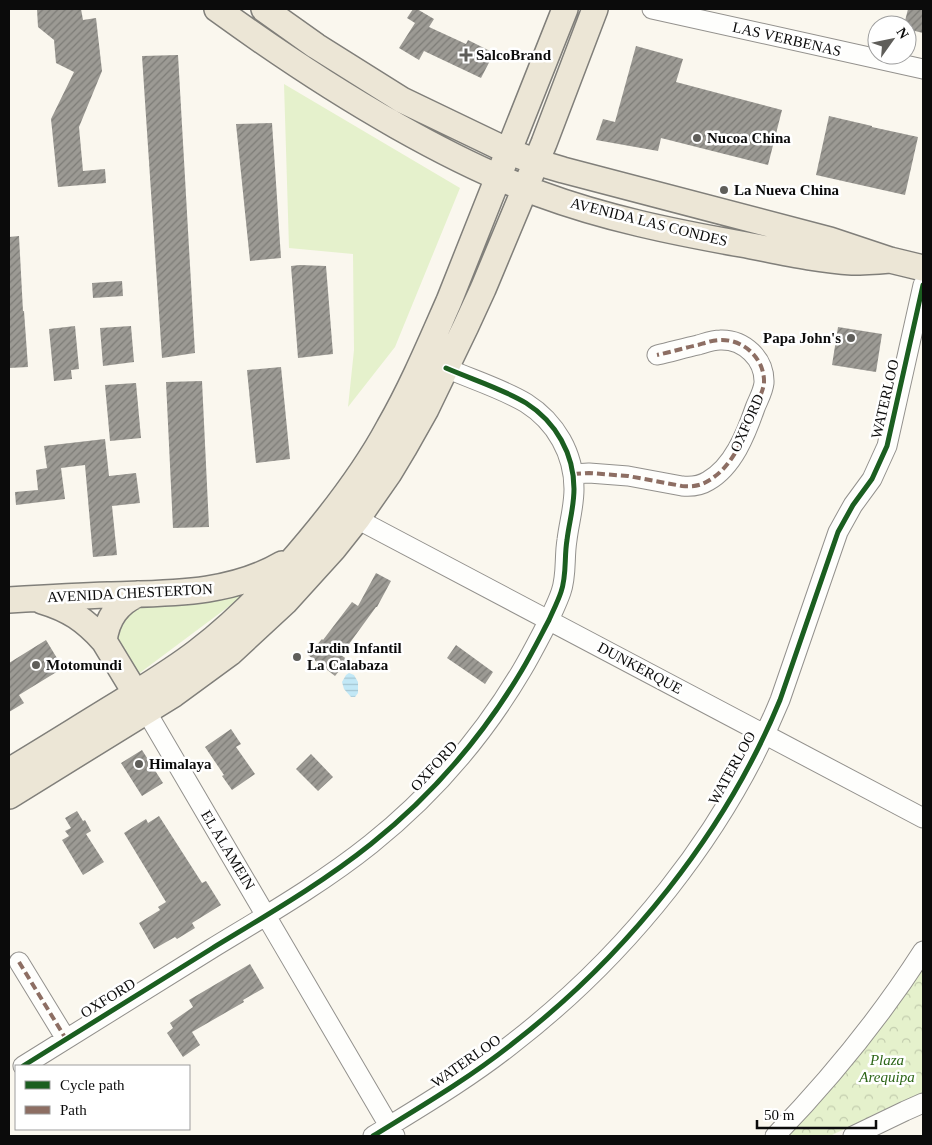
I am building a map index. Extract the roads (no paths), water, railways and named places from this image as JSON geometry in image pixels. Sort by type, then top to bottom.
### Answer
[{"type":"main road","name":"AVENIDA LAS CONDES","points":[[217,9],[367,109],[468,164],[525,189],[612,216],[702,237],[828,259],[853,262],[890,260]]},
{"type":"main road","name":"AVENIDA LAS CONDES","points":[[264,9],[316,46],[402,100],[508,151],[563,170],[830,240],[890,260],[923,268]]},
{"type":"main road","points":[[9,796],[141,702],[165,675],[226,628],[279,577],[329,518],[353,485],[372,457],[404,399],[449,301],[565,9]]},
{"type":"main road","points":[[9,771],[141,702],[199,676],[230,652],[285,602],[357,519],[389,472],[426,409],[483,289],[536,162],[595,9]]},
{"type":"main road","name":"AVENIDA CHESTERTON","points":[[19,599],[189,592],[228,586],[270,571],[303,549]]},
{"type":"main road","points":[[104,641],[108,624],[117,608],[138,594]]},
{"type":"main road","name":"EL ALAMEIN","points":[[19,599],[54,604],[76,615],[95,631],[104,641],[141,702]]},
{"type":"street","name":"LAS VERBENAS","points":[[652,9],[923,69]]},
{"type":"street","name":"WATERLOO","points":[[373,1136],[392,1131],[511,1045],[568,997],[599,967],[651,909],[689,860],[727,803],[746,770],[780,700],[838,532],[880,464],[887,446],[923,285]]},
{"type":"street","name":"OXFORD","points":[[574,474],[589,473],[628,476],[682,486],[700,485],[713,478],[733,455],[746,432],[762,392],[764,383],[762,367],[756,356],[745,346],[721,340],[657,355]]},
{"type":"street","name":"OXFORD","points":[[24,1065],[267,915],[340,868],[370,845],[427,794],[453,766],[475,739],[524,667],[557,602],[563,585],[567,538],[574,499],[574,474],[569,455],[556,431],[534,409],[516,398],[446,368]]},
{"type":"street","name":"DUNKERQUE","points":[[357,519],[923,818]]},
{"type":"street","name":"EL ALAMEIN","points":[[141,702],[392,1131]]},
{"type":"street","points":[[775,1136],[817,1092],[842,1062],[890,1000],[923,951]]},
{"type":"street","points":[[19,962],[66,1040]]},
{"type":"street","points":[[852,1136],[923,1104]]},
{"type":"water","points":[[349,673],[354,675],[358,682],[358,693],[355,697],[351,697],[344,689],[342,682]]},
{"type":"place","name":"SalcoBrand","points":[[466,55]]},
{"type":"place","name":"Nucoa China","points":[[697,138]]},
{"type":"place","name":"La Nueva China","points":[[724,190]]},
{"type":"place","name":"Papa John's","points":[[851,338]]},
{"type":"place","name":"Jardin Infantil La Calabaza","points":[[297,657]]},
{"type":"place","name":"Motomundi","points":[[36,665]]},
{"type":"place","name":"Himalaya","points":[[139,764]]},
{"type":"park label","name":"Plaza Arequipa","points":[[887,1068]]}]
